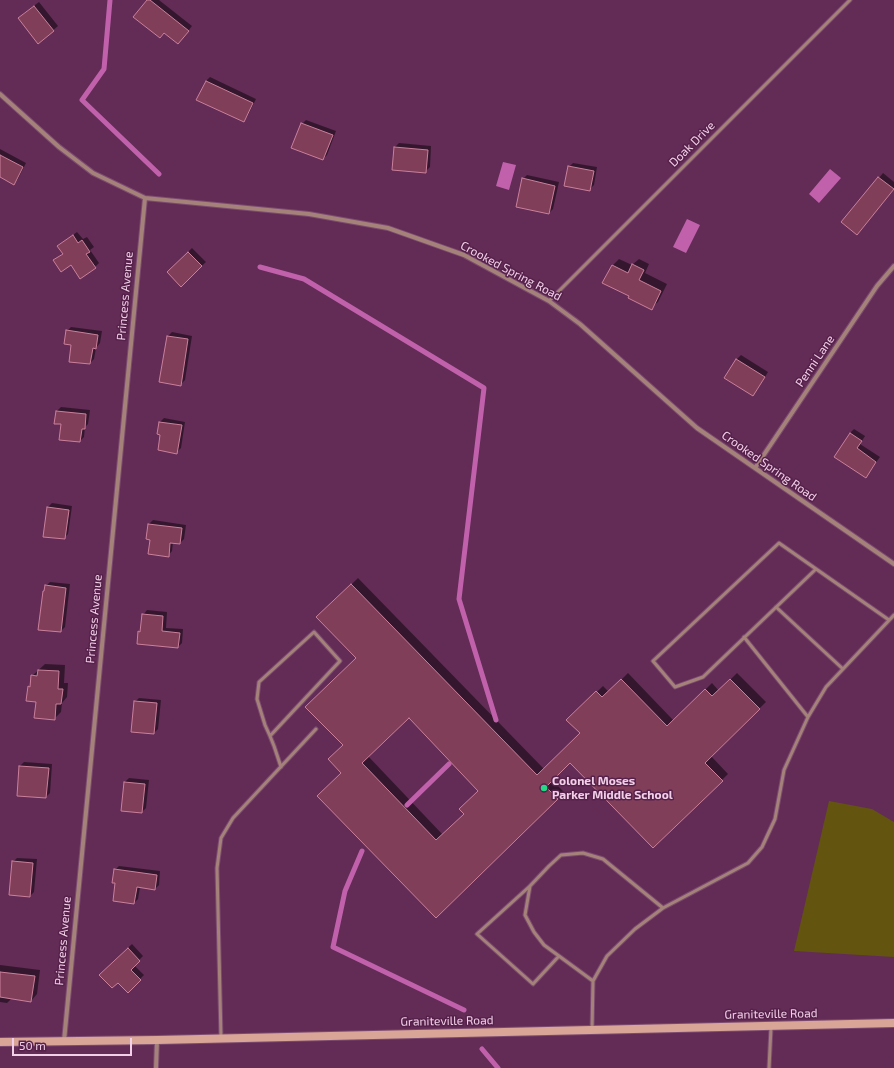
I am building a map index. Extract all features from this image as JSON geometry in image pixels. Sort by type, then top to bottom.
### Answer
[{"type":"main road","name":"Graniteville Road","points":[[0,1042],[157,1040],[894,1023]]},
{"type":"street","name":"Crooked Spring Road","points":[[0,94],[59,147],[93,172],[145,198],[309,214],[388,228],[464,255],[549,301],[580,324],[697,428],[894,564]]},
{"type":"street","name":"Princess Avenue","points":[[64,1041],[145,198]]},
{"type":"street","name":"Penni Lane","points":[[755,468],[877,286],[894,266]]},
{"type":"street","points":[[156,1068],[157,1040]]},
{"type":"lane","name":"Doak Drive","points":[[549,301],[850,0]]},
{"type":"lane","points":[[816,569],[703,677],[675,687],[653,661],[779,543],[890,620]]},
{"type":"lane","points":[[776,607],[843,669]]},
{"type":"lane","points":[[592,1030],[593,981],[607,956],[635,929],[663,908],[748,863],[762,847],[775,819],[784,770],[808,717],[826,687],[894,615]]},
{"type":"lane","points":[[270,736],[340,661],[314,632],[260,682],[257,699],[270,736],[274,746],[281,767]]},
{"type":"lane","points":[[744,638],[808,717]]},
{"type":"lane","points":[[221,1038],[217,868],[222,838],[233,818],[316,729]]},
{"type":"lane","points":[[560,956],[533,984],[477,934],[530,886],[561,855],[583,853],[603,859],[663,908]]},
{"type":"lane","points":[[530,886],[525,915],[534,932],[544,945],[593,981]]},
{"type":"lane","points":[[769,1068],[771,1026]]},
{"type":"shaded area","points":[[503,162],[516,165],[509,190],[496,186]]},
{"type":"shaded area","points":[[830,169],[841,178],[819,203],[809,194]]},
{"type":"shaded area","points":[[687,219],[700,225],[686,253],[673,247]]},
{"type":"shaded area","points":[[829,801],[872,809],[894,822],[894,957],[794,951]]},
{"type":"building","points":[[147,0],[150,0],[189,31],[178,44],[164,33],[160,38],[133,17]]},
{"type":"building","points":[[34,6],[54,31],[38,44],[18,18]]},
{"type":"building","points":[[206,81],[253,103],[244,122],[196,100]]},
{"type":"building","points":[[301,123],[333,135],[323,160],[291,148]]},
{"type":"building","points":[[394,147],[428,150],[426,173],[392,170]]},
{"type":"building","points":[[0,155],[23,167],[14,185],[0,177]]},
{"type":"building","points":[[568,166],[594,171],[590,191],[564,186]]},
{"type":"building","points":[[878,177],[894,189],[857,235],[841,222]]},
{"type":"building","points":[[522,178],[555,186],[549,214],[516,207]]},
{"type":"building","points":[[73,235],[78,243],[82,240],[90,252],[86,254],[96,268],[80,279],[71,265],[61,272],[53,260],[63,254],[57,246]]},
{"type":"building","points":[[188,252],[202,266],[181,287],[167,272]]},
{"type":"building","points":[[632,264],[644,270],[639,280],[661,291],[652,310],[628,298],[629,296],[602,283],[612,265],[628,273]]},
{"type":"building","points":[[66,330],[98,335],[96,349],[93,348],[90,364],[69,362],[71,345],[64,344]]},
{"type":"building","points":[[167,336],[188,339],[181,386],[159,382]]},
{"type":"building","points":[[736,359],[765,377],[753,396],[724,378]]},
{"type":"building","points":[[56,411],[86,414],[85,429],[82,429],[80,442],[59,440],[61,424],[54,424]]},
{"type":"building","points":[[159,422],[182,425],[177,454],[158,450],[160,435],[157,434]]},
{"type":"building","points":[[850,433],[862,441],[857,448],[876,462],[866,478],[834,457]]},
{"type":"building","points":[[47,507],[69,510],[65,539],[43,537]]},
{"type":"building","points":[[148,524],[182,528],[180,544],[170,543],[169,557],[148,554],[150,540],[146,539]]},
{"type":"building","points":[[351,584],[537,775],[580,733],[566,720],[596,691],[602,697],[621,679],[667,726],[705,689],[712,696],[730,679],[760,709],[705,763],[723,781],[653,848],[570,763],[546,787],[558,799],[436,918],[317,796],[341,773],[328,759],[343,745],[305,707],[356,658],[316,617]],"holes":[[[409,718],[478,791],[459,809],[464,814],[436,840],[362,763]]]},
{"type":"building","points":[[45,585],[66,588],[61,632],[38,630]]},
{"type":"building","points":[[142,614],[163,616],[162,631],[180,633],[178,648],[137,644]]},
{"type":"building","points":[[38,670],[59,671],[58,689],[63,689],[61,704],[56,704],[55,720],[34,718],[36,702],[26,701],[28,686],[30,687],[31,675],[37,676]]},
{"type":"building","points":[[134,701],[157,703],[154,734],[131,732]]},
{"type":"building","points":[[19,766],[49,768],[46,798],[17,796]]},
{"type":"building","points":[[124,782],[145,784],[142,813],[121,811]]},
{"type":"building","points":[[12,861],[33,863],[30,897],[9,895]]},
{"type":"building","points":[[114,869],[157,875],[155,890],[137,887],[134,904],[113,901],[115,883],[112,883]]},
{"type":"building","points":[[128,948],[140,961],[131,970],[141,980],[128,993],[118,983],[112,988],[99,975]]},
{"type":"building","points":[[0,972],[35,976],[31,1002],[0,997]]},
{"type":"waterway","points":[[110,0],[104,69],[82,100],[159,174]]},
{"type":"waterway","points":[[260,267],[304,279],[484,388],[459,599],[496,720]]},
{"type":"waterway","points":[[407,805],[449,764]]},
{"type":"waterway","points":[[362,851],[345,891],[333,947],[464,1010]]},
{"type":"waterway","points":[[482,1049],[498,1068]]},
{"type":"place","name":"Colonel Moses Parker Middle School","points":[[544,788]]}]
